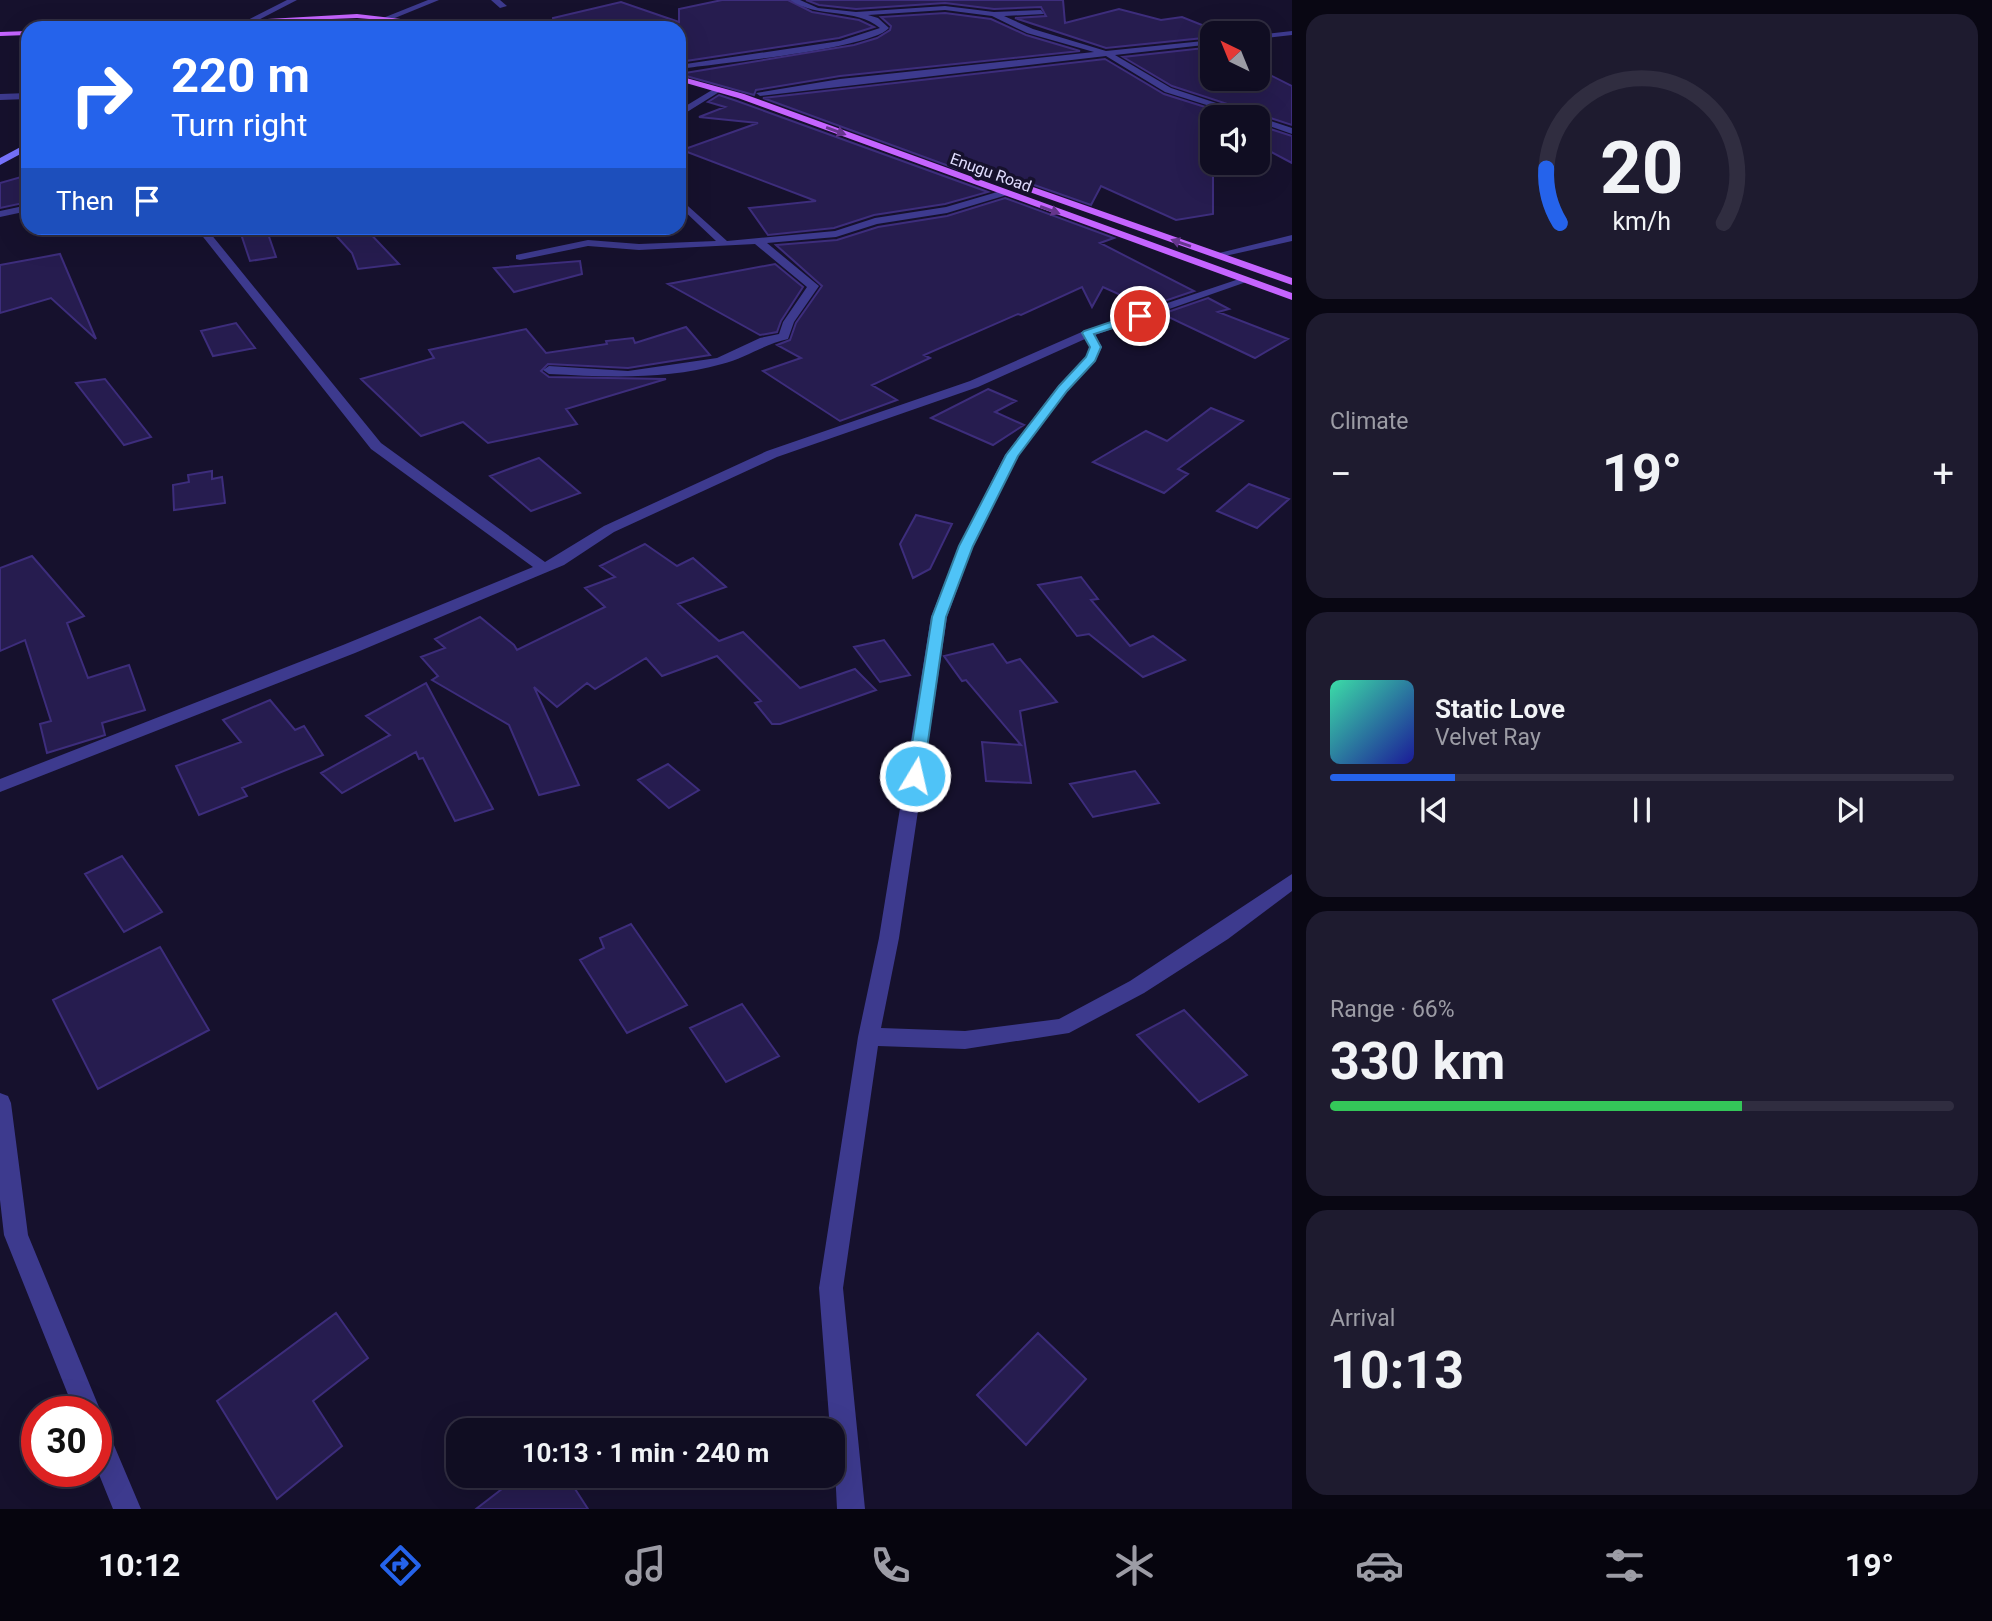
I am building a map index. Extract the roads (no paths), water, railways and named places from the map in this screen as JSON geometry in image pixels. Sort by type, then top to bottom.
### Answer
[{"type":"main road","points":[[235,21],[387,18],[413,21]]},
{"type":"main road","points":[[0,37],[21,36]]},
{"type":"main road","points":[[686,70],[760,93],[1292,282]]},
{"type":"main road","name":"Enugu Road","points":[[686,80],[720,89],[1292,297]]},
{"type":"street","points":[[253,20],[293,0]]},
{"type":"street","points":[[387,18],[435,0]]},
{"type":"street","points":[[495,0],[503,6]]},
{"type":"street","points":[[794,0],[816,10],[856,14],[945,8],[994,14],[1041,12]]},
{"type":"street","points":[[686,67],[840,43],[881,32],[885,28],[875,20],[856,14]]},
{"type":"street","points":[[994,14],[1030,31],[1108,54],[1168,90],[1215,105]]},
{"type":"street","points":[[1270,36],[1292,33]]},
{"type":"street","points":[[760,93],[1200,43]]},
{"type":"street","points":[[686,110],[720,89]]},
{"type":"street","points":[[0,97],[21,96]]},
{"type":"street","points":[[1270,123],[1292,131]]},
{"type":"street","points":[[0,162],[21,150]]},
{"type":"street","points":[[520,257],[588,243],[639,247],[725,244],[836,234],[875,221],[947,210],[1004,193]]},
{"type":"street","points":[[686,208],[725,244]]},
{"type":"street","points":[[0,214],[21,210]]},
{"type":"street","points":[[207,235],[376,446],[543,568]]},
{"type":"street","points":[[1216,255],[1292,238]]},
{"type":"street","points":[[549,370],[628,375],[720,361],[764,341],[785,335],[786,321],[808,298],[813,286],[757,241]]},
{"type":"street","points":[[0,786],[349,649],[559,562],[609,529],[772,454],[974,384],[1088,333],[1246,280]]},
{"type":"street","points":[[851,1509],[831,1288],[869,1037],[891,924],[939,617],[966,546],[1012,455],[1063,388],[1091,358],[1096,347],[1088,333]]},
{"type":"street","points":[[869,1037],[965,1040],[1062,1027],[1137,986],[1222,933],[1292,881]]},
{"type":"street","points":[[0,1103],[16,1235],[81,1396]]},
{"type":"street","points":[[112,1472],[127,1509]]}]
